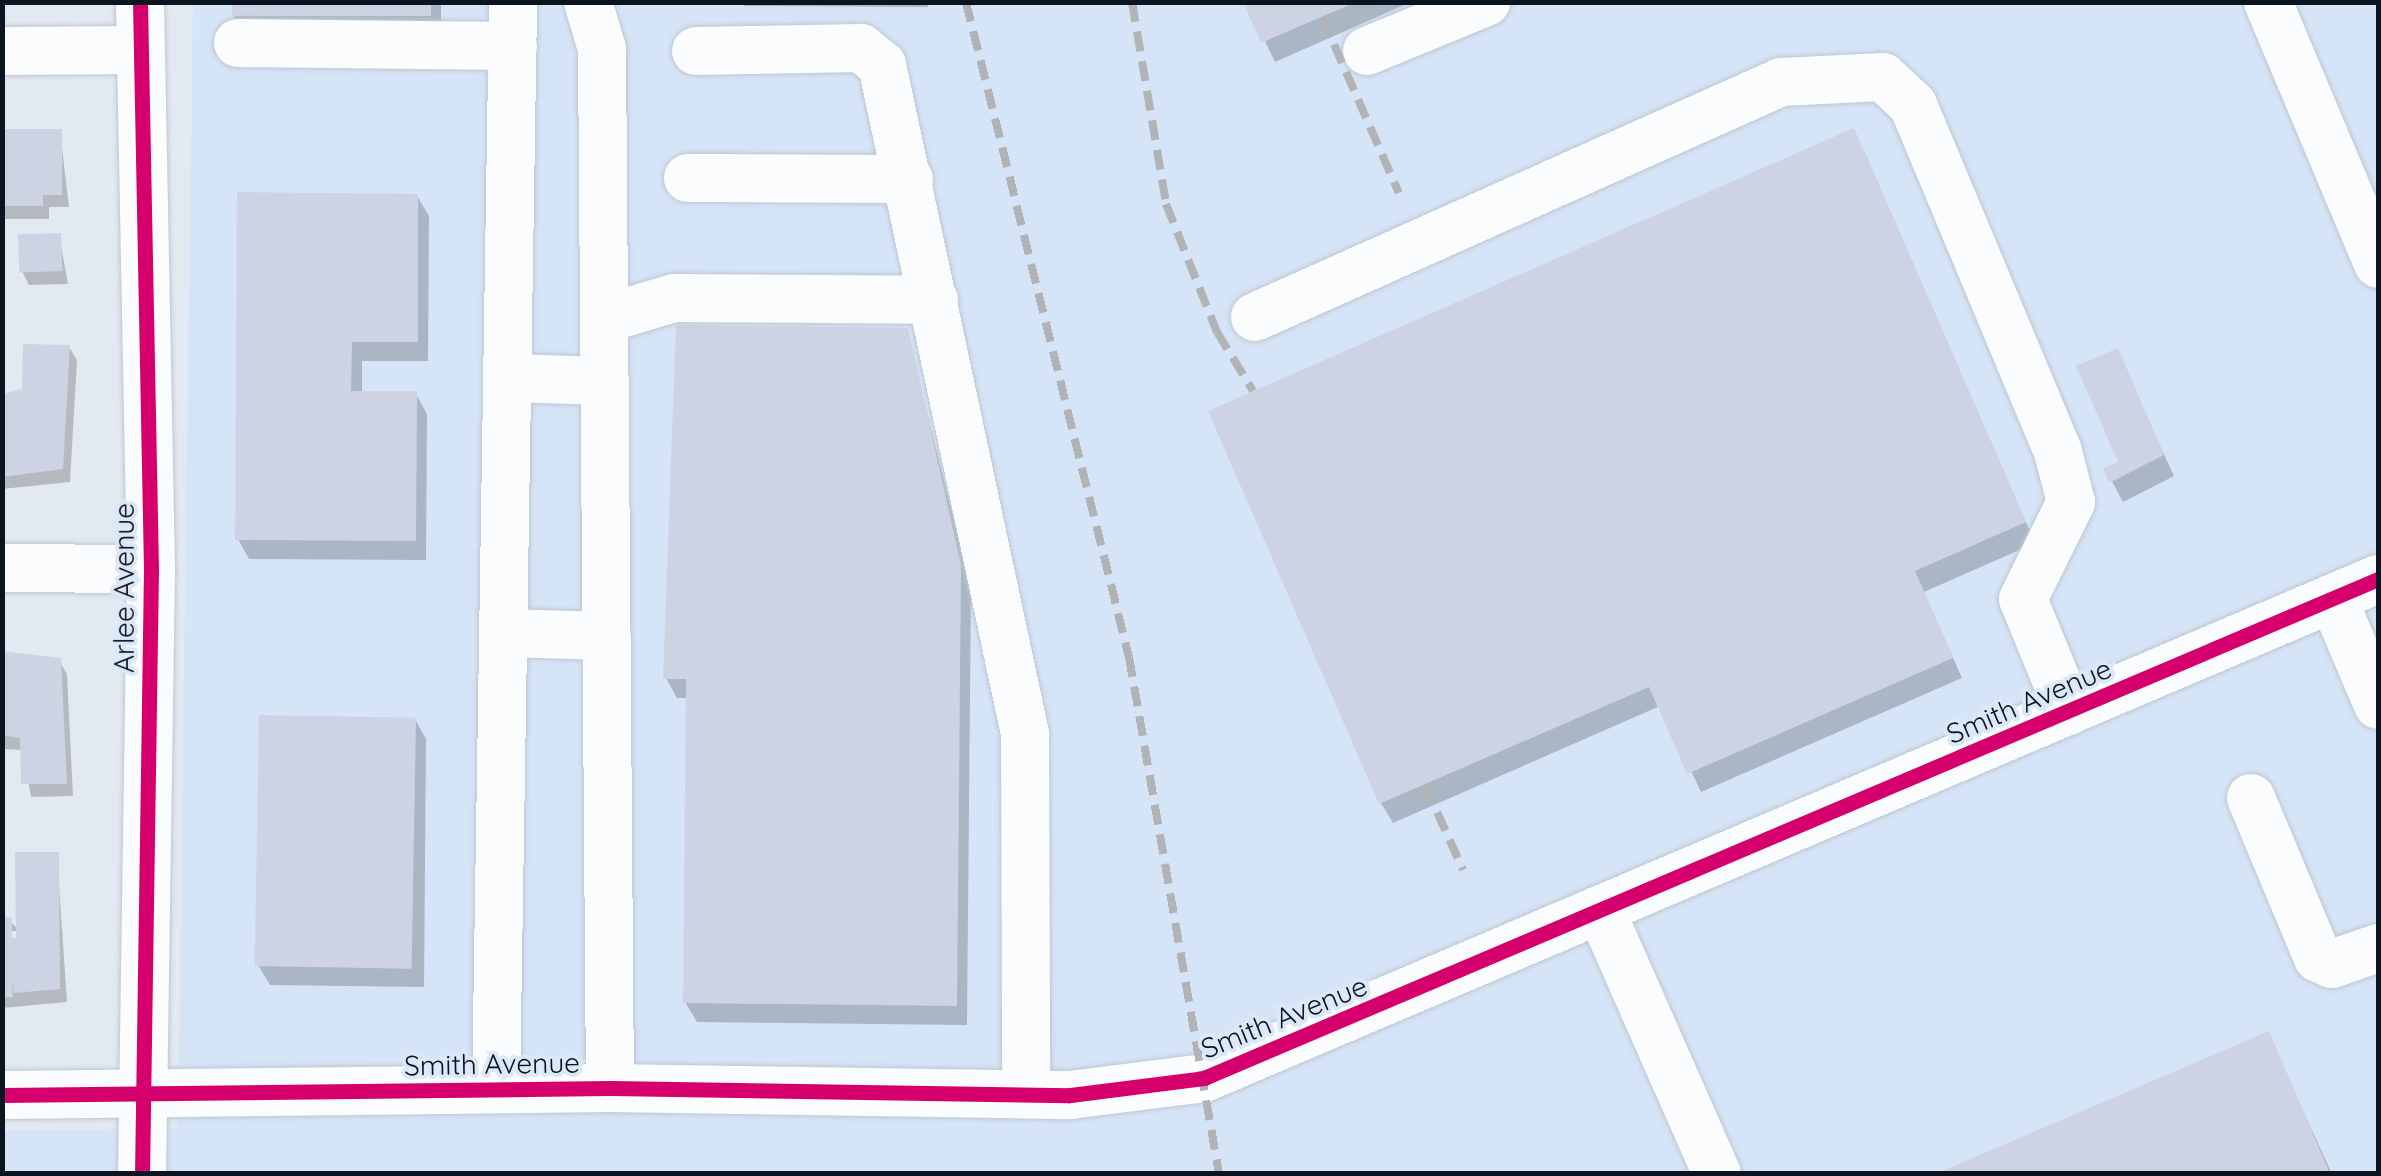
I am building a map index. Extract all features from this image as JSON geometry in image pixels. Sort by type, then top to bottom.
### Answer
[{"type":"street","name":"Arlee Avenue","points":[[140,2],[151,569],[142,1174]]},
{"type":"street","points":[[588,2],[602,48],[610,1088]]},
{"type":"street","points":[[1367,51],[1486,2]]},
{"type":"street","points":[[2268,2],[2378,264]]},
{"type":"street","points":[[238,43],[513,24],[496,1089]]},
{"type":"street","points":[[2,51],[138,50]]},
{"type":"street","points":[[696,51],[873,54],[909,180],[1026,734],[1026,1094]]},
{"type":"street","points":[[1255,317],[1781,82],[1883,77],[1913,104],[2058,452],[2071,502],[2023,599],[2069,711]]},
{"type":"street","points":[[688,178],[909,180]]},
{"type":"street","points":[[604,319],[674,298],[934,300]]},
{"type":"street","points":[[508,378],[604,381]]},
{"type":"street","points":[[2,568],[151,569]]},
{"type":"street","name":"Smith Avenue","points":[[2,1096],[610,1088],[1026,1094],[1204,1078],[2378,579]]},
{"type":"street","points":[[2334,599],[2378,705]]},
{"type":"street","points":[[503,633],[607,636]]},
{"type":"street","points":[[2250,798],[2318,958],[2332,964],[2378,948]]},
{"type":"street","points":[[1601,910],[1717,1174]]},
{"type":"shaded area","points":[[193,3],[2378,3],[2378,1173],[3,1174],[2,1131],[178,1128]]},
{"type":"building","points":[[232,2],[431,2],[431,16],[232,16]]},
{"type":"building","points":[[1243,2],[1356,2],[1261,43]]},
{"type":"building","points":[[1854,128],[2026,522],[1915,571],[1953,658],[1687,774],[1649,687],[1379,804],[1208,411]]},
{"type":"building","points":[[2,129],[62,129],[62,195],[43,195],[43,206],[2,206]]},
{"type":"building","points":[[237,192],[418,194],[418,342],[352,342],[351,391],[417,391],[416,541],[235,540]]},
{"type":"building","points":[[61,233],[62,271],[19,272],[18,235]]},
{"type":"building","points":[[676,325],[908,328],[961,565],[957,1006],[683,1003],[686,679],[663,679]]},
{"type":"building","points":[[23,344],[70,345],[63,469],[2,477],[2,394],[22,389]]},
{"type":"building","points":[[2118,348],[2164,455],[2109,483],[2103,468],[2118,462],[2076,366]]},
{"type":"building","points":[[2,651],[61,658],[67,784],[21,784],[20,738],[2,735]]},
{"type":"building","points":[[259,715],[416,718],[412,969],[255,966]]},
{"type":"building","points":[[15,852],[59,852],[60,989],[14,993],[12,981],[13,997],[2,997],[2,917],[12,918],[12,938],[16,938]]},
{"type":"building","points":[[2269,1031],[2330,1174],[1935,1174]]},
{"type":"railway","points":[[966,2],[1129,657],[1219,1174]]},
{"type":"railway","points":[[1132,2],[1166,204],[1217,332],[1253,391]]},
{"type":"railway","points":[[1322,17],[1399,193]]},
{"type":"railway","points":[[1425,785],[1463,870]]},
{"type":"cycle path","points":[[140,2],[151,569],[142,1174]]},
{"type":"cycle path","points":[[2,1095],[610,1088],[1070,1095],[1204,1078],[2378,579]]}]
